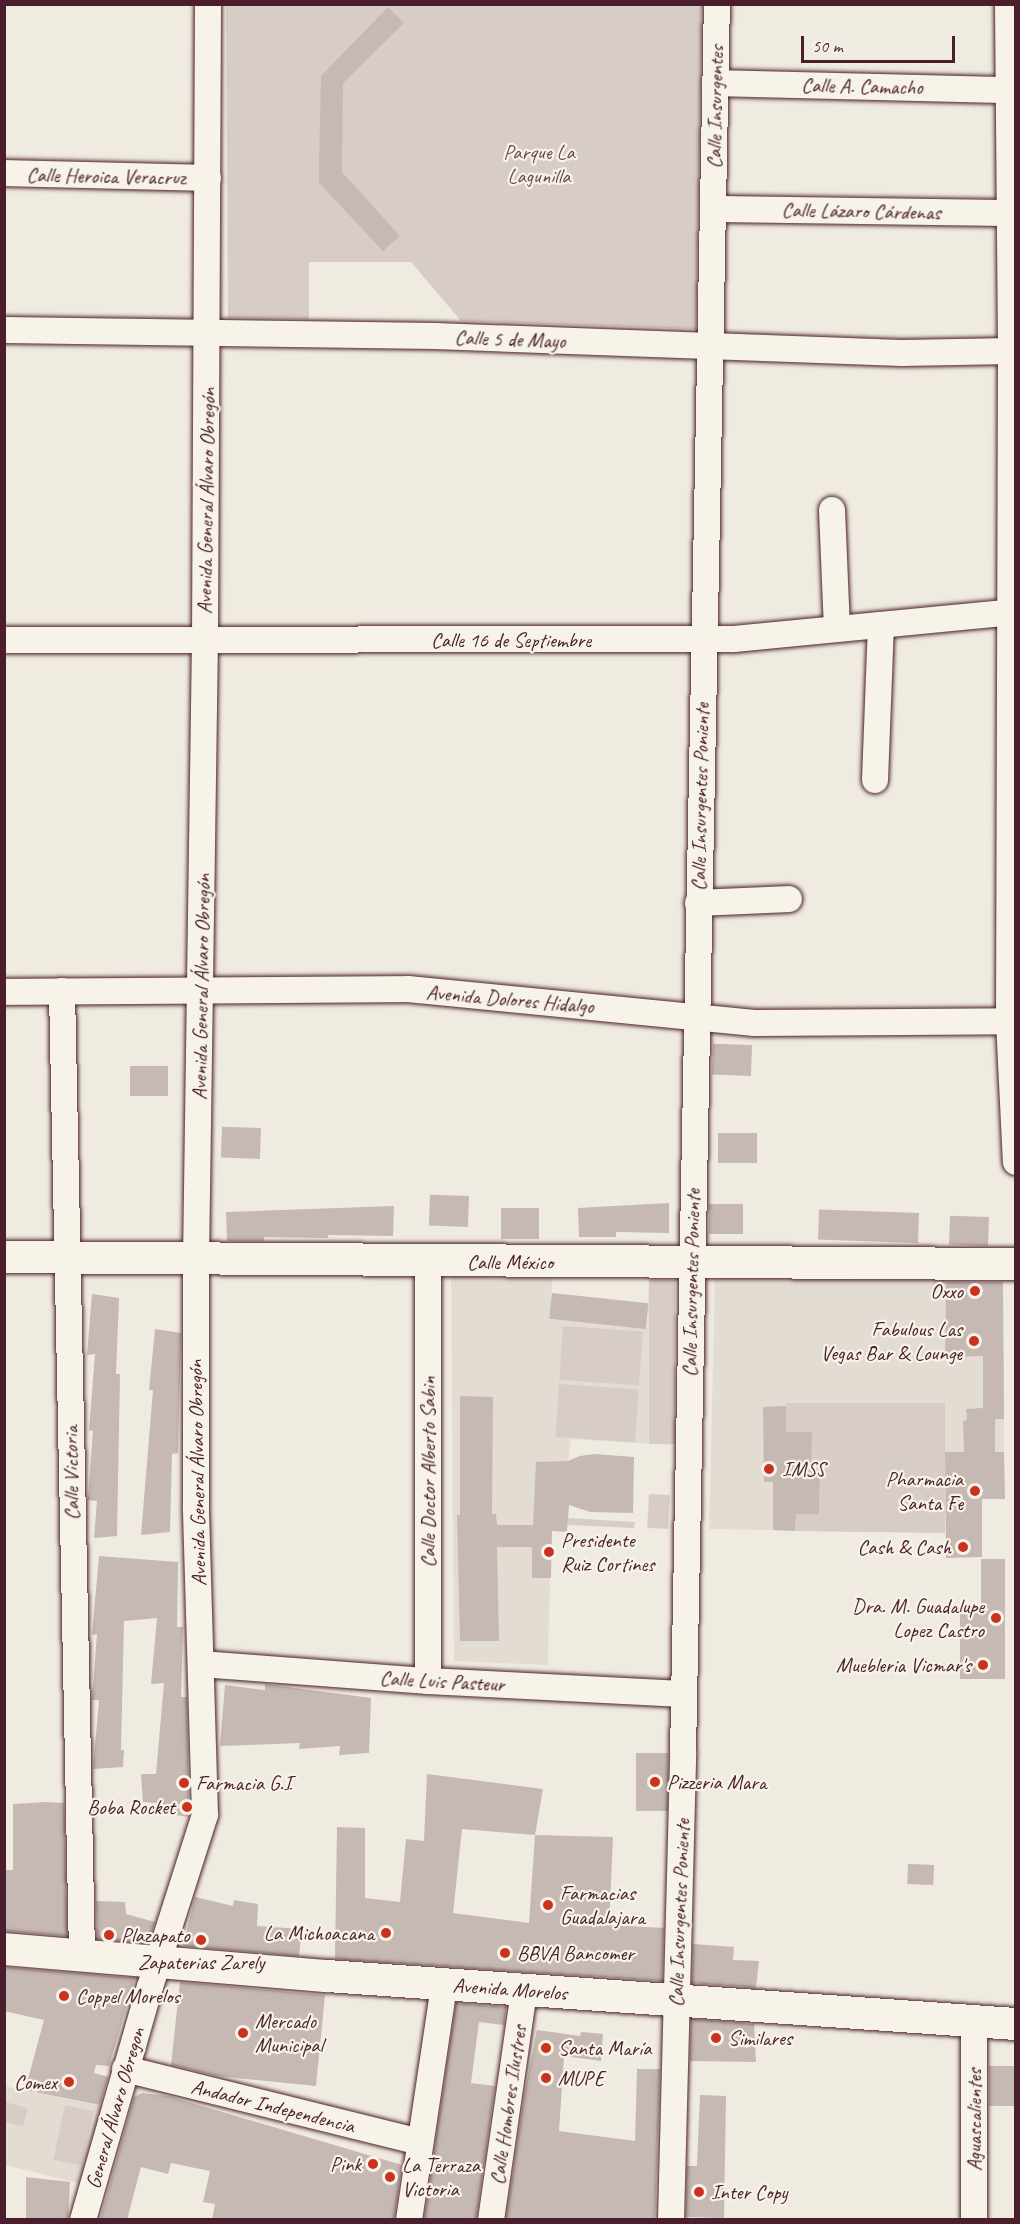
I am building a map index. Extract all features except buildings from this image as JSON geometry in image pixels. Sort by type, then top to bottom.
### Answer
[{"type":"main road","name":"Calle México","points":[[4,1257],[428,1262],[1016,1264]]},
{"type":"main road","name":"Avenida Morelos","points":[[4,1949],[444,1985],[1016,2024]]},
{"type":"street","name":"Avenida General Álvaro Obregón","points":[[158,1962],[205,1815],[196,1506],[196,1260],[208,333],[208,4]]},
{"type":"street","name":"Calle Insurgentes","points":[[710,346],[717,4]]},
{"type":"street","points":[[1008,4],[1013,351],[1012,1021],[1016,1162]]},
{"type":"street","name":"Calle A. Camacho","points":[[715,83],[1009,90]]},
{"type":"street","name":"Calle Heroica Veracruz","points":[[4,173],[208,178]]},
{"type":"street","name":"Calle Lázaro Cárdenas","points":[[712,209],[1010,213]]},
{"type":"street","name":"Calle 5 de Mayo","points":[[4,330],[435,336],[902,353],[1013,351]]},
{"type":"street","name":"Calle Insurgentes Poniente","points":[[671,2220],[710,346]]},
{"type":"street","points":[[832,510],[837,629]]},
{"type":"street","name":"Calle 16 de Septiembre","points":[[4,640],[704,640],[1013,613]]},
{"type":"street","points":[[875,780],[881,625]]},
{"type":"street","points":[[698,903],[789,899]]},
{"type":"street","name":"Avenida Dolores Hidalgo","points":[[4,992],[408,989],[754,1023],[1012,1021]]},
{"type":"street","name":"Calle Victoria","points":[[62,991],[82,1955]]},
{"type":"street","name":"Calle Doctor Alberto Sabin","points":[[428,1262],[428,1681]]},
{"type":"street","name":"Calle Luis Pasteur","points":[[201,1664],[428,1681],[683,1694]]},
{"type":"street","name":"General Álvaro Obregon","points":[[83,2220],[125,2069],[158,1962]]},
{"type":"street","points":[[409,2220],[444,1985]]},
{"type":"street","name":"Calle Hombres Ilustres","points":[[491,2220],[524,1990]]},
{"type":"street","name":"Aguascalientes","points":[[974,2021],[974,2220]]},
{"type":"street","name":"Andador Independencia","points":[[125,2069],[420,2142]]},
{"type":"shaded area","points":[[451,1276],[552,1279],[551,1319],[647,1327],[649,1280],[675,1280],[670,1445],[571,1439],[568,1461],[546,1462],[552,1499],[548,1665],[454,1661]]},
{"type":"shaded area","points":[[715,1278],[946,1280],[945,1356],[1004,1355],[1004,1452],[945,1452],[864,1532],[709,1529]]},
{"type":"shaded area","points":[[4,2086],[103,2106],[81,2184],[5,2165]]},
{"type":"green space","name":"Parque La Lagunilla","points":[[226,5],[702,5],[696,329],[461,321],[411,262],[309,262],[309,319],[228,318]]},
{"type":"green space","points":[[649,1280],[675,1280],[675,1444],[649,1444]]},
{"type":"green space","points":[[563,1326],[643,1332],[639,1385],[559,1380]]},
{"type":"green space","points":[[559,1384],[639,1390],[635,1442],[555,1437]]},
{"type":"green space","points":[[786,1403],[945,1403],[945,1533],[795,1531],[796,1514],[819,1514],[820,1470],[811,1469],[811,1432],[786,1432]]},
{"type":"green space","points":[[649,1494],[670,1495],[668,1529],[647,1528]]},
{"type":"green space","points":[[568,1518],[635,1522],[634,1528],[568,1525]]},
{"type":"green space","points":[[5,2102],[28,2108],[23,2126],[5,2122]]},
{"type":"green space","points":[[65,2105],[93,2111],[82,2166],[53,2160]]},
{"type":"place","name":"Oxxo","points":[[975,1291]]},
{"type":"place","name":"Fabulous Las Vegas Bar & Lounge","points":[[974,1341]]},
{"type":"place","name":"IMSS","points":[[769,1469]]},
{"type":"place","name":"Pharmacia Santa Fe","points":[[975,1491]]},
{"type":"place","name":"Cash & Cash","points":[[963,1547]]},
{"type":"place","name":"Presidente Ruiz Cortines","points":[[549,1552]]},
{"type":"place","name":"Dra. M. Guadalupe Lopez Castro","points":[[996,1618]]},
{"type":"place","name":"Muebleria Vicmar's","points":[[983,1665]]},
{"type":"place","name":"Pizzeria Mara","points":[[655,1782]]},
{"type":"place","name":"Farmacia G.I","points":[[184,1783]]},
{"type":"place","name":"Boba Rocket","points":[[187,1807]]},
{"type":"place","name":"Farmacias Guadalajara","points":[[548,1905]]},
{"type":"place","name":"La Michoacana","points":[[386,1933]]},
{"type":"place","name":"Plazapato","points":[[109,1935]]},
{"type":"place","name":"Zapaterias Zarely","points":[[201,1940]]},
{"type":"place","name":"BBVA Bancomer","points":[[505,1953]]},
{"type":"place","name":"Coppel Morelos","points":[[64,1996]]},
{"type":"place","name":"Mercado Municipal","points":[[243,2033]]},
{"type":"place","name":"Similares","points":[[716,2038]]},
{"type":"place","name":"Santa María","points":[[546,2048]]},
{"type":"place","name":"MUPE","points":[[546,2078]]},
{"type":"place","name":"Comex","points":[[69,2082]]},
{"type":"place","name":"Pink","points":[[373,2164]]},
{"type":"place","name":"La Terraza Victoria","points":[[390,2177]]},
{"type":"place","name":"Inter Copy","points":[[699,2192]]}]
